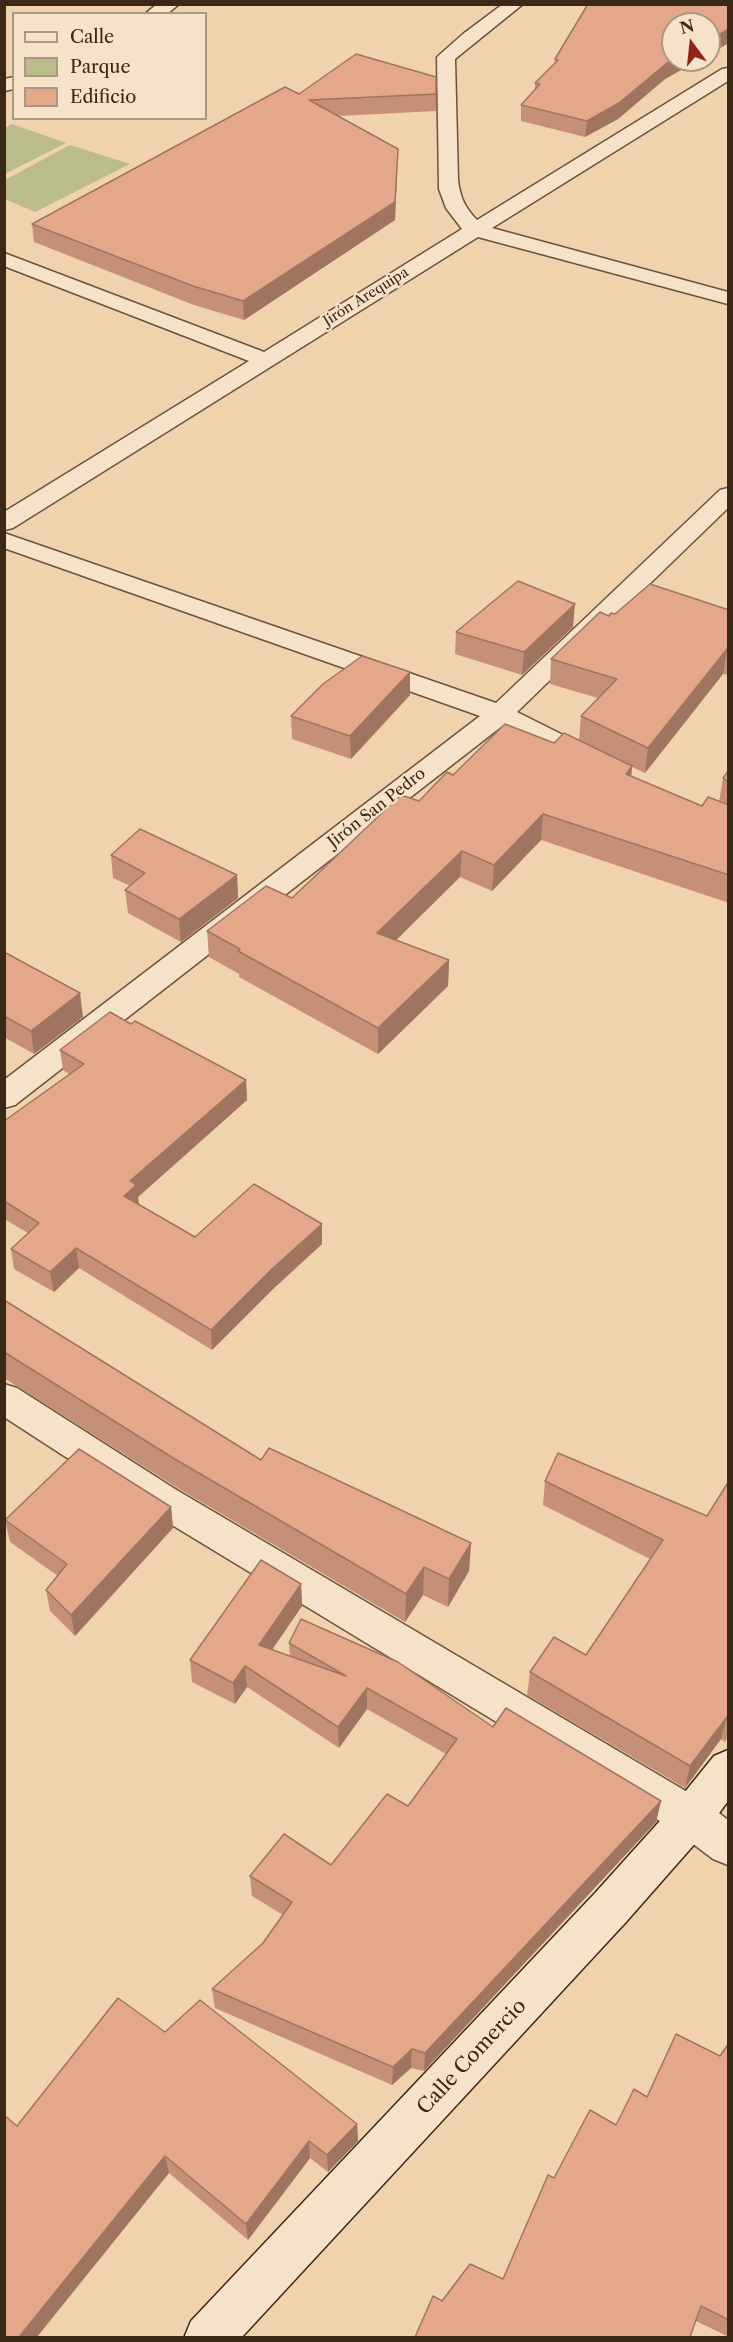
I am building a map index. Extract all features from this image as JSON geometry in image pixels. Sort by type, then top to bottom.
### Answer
[{"type":"street","points":[[157,12],[171,4]]},
{"type":"street","points":[[515,4],[446,57],[450,196],[457,213],[475,230],[729,298]]},
{"type":"street","name":"Jirón Arequipa","points":[[4,523],[729,72]]},
{"type":"street","points":[[705,89],[729,94]]},
{"type":"street","points":[[4,259],[265,360]]},
{"type":"street","name":"Jirón San Pedro","points":[[4,1097],[500,714],[729,495]]},
{"type":"street","points":[[4,540],[500,714],[619,774]]},
{"type":"street","points":[[4,1398],[162,1500],[691,1817],[729,1845]]},
{"type":"street","name":"Calle Comercio","points":[[208,2337],[603,1916],[691,1817],[729,1769]]},
{"type":"green space","points":[[12,124],[66,143],[5,174],[5,128]]},
{"type":"green space","points":[[70,145],[130,164],[35,212],[5,199],[5,180]]},
{"type":"building","points":[[588,4],[729,4],[729,29],[721,33],[721,12],[661,12],[661,68],[619,103],[587,121],[521,105],[540,84],[535,83],[558,60],[555,59]]},
{"type":"building","points":[[356,54],[436,77],[436,94],[309,100],[398,149],[395,202],[243,301],[193,286],[32,224],[285,87],[299,94]]},
{"type":"building","points":[[518,581],[575,604],[524,652],[456,632]]},
{"type":"building","points":[[650,584],[729,610],[729,649],[648,748],[581,716],[617,679],[551,659],[600,612],[609,616],[611,613],[615,614]]},
{"type":"building","points":[[362,656],[410,672],[350,736],[291,716],[323,684]]},
{"type":"building","points":[[505,724],[554,743],[564,733],[632,766],[626,774],[702,806],[708,797],[729,805],[729,875],[543,814],[494,865],[462,851],[377,933],[449,960],[378,1028],[238,951],[240,949],[207,931],[266,886],[292,898],[401,795],[419,801],[447,772],[453,775]]},
{"type":"building","points":[[729,770],[729,782],[723,778]]},
{"type":"building","points":[[140,829],[237,875],[179,919],[125,890],[145,873],[111,855]]},
{"type":"building","points":[[4,952],[80,993],[31,1031],[4,1016]]},
{"type":"building","points":[[110,1012],[131,1024],[135,1021],[246,1080],[130,1181],[136,1185],[124,1196],[195,1237],[254,1184],[322,1224],[272,1269],[211,1330],[76,1248],[50,1272],[11,1249],[39,1223],[4,1201],[4,1121],[84,1064],[60,1050]]},
{"type":"building","points":[[4,1300],[261,1460],[269,1448],[471,1543],[449,1579],[424,1567],[406,1594],[173,1458],[4,1352]]},
{"type":"building","points":[[79,1449],[171,1507],[71,1615],[46,1590],[67,1564],[5,1520]]},
{"type":"building","points":[[558,1453],[707,1516],[729,1481],[729,1718],[727,1717],[690,1766],[530,1672],[554,1637],[586,1655],[663,1540],[545,1481]]},
{"type":"building","points":[[261,1560],[301,1584],[259,1645],[346,1676],[289,1643],[301,1619],[398,1662],[493,1727],[506,1708],[661,1801],[425,2053],[412,2049],[393,2067],[212,1989],[263,1943],[292,1902],[250,1876],[284,1834],[331,1865],[387,1794],[408,1806],[457,1739],[367,1688],[338,1727],[245,1666],[233,1683],[190,1660]]},
{"type":"building","points":[[118,1998],[165,2032],[200,2000],[357,2124],[327,2155],[309,2141],[246,2224],[165,2156],[19,2337],[4,2337],[4,2115],[17,2126]]},
{"type":"building","points":[[676,2034],[720,2056],[729,2043],[729,2320],[701,2306],[690,2337],[415,2337],[433,2296],[442,2301],[470,2264],[503,2279],[548,2175],[554,2178],[590,2110],[616,2125],[634,2089],[647,2097]]}]
